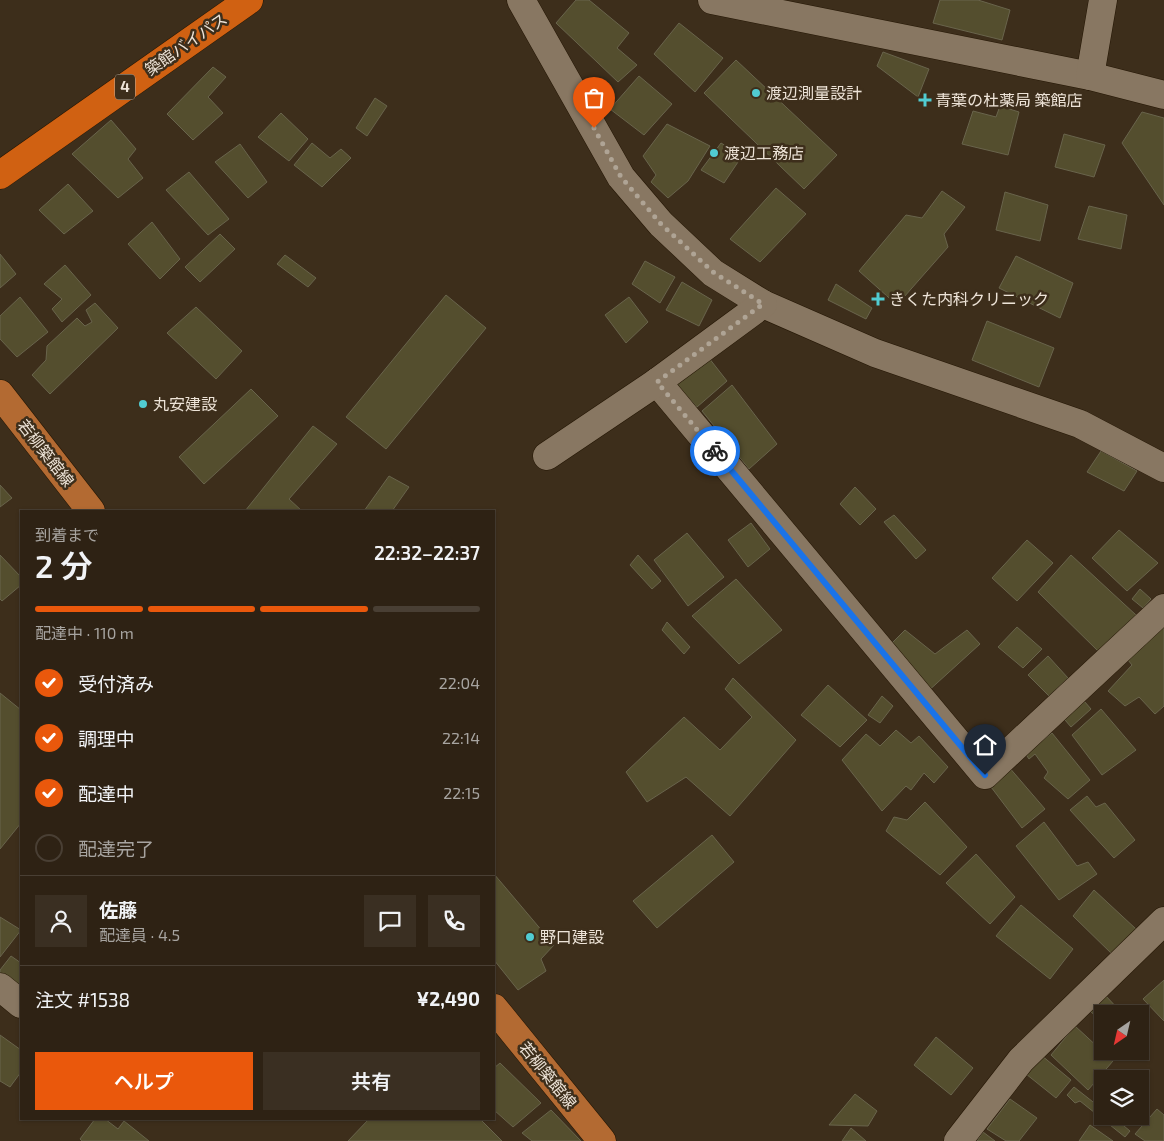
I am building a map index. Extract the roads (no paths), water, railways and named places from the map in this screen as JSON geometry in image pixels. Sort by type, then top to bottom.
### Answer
[{"type":"highway","name":"築館バイパス","points":[[0,175],[249,0]]},
{"type":"main road","name":"若柳築館線","points":[[0,394],[90,510]]},
{"type":"main road","name":"若柳築館線","points":[[495,1009],[602,1141]]},
{"type":"street","points":[[521,0],[621,177],[661,224],[713,272],[763,304],[875,353],[1080,424],[1164,468]]},
{"type":"street","points":[[712,0],[1090,76],[1164,95]]},
{"type":"street","points":[[1090,76],[1103,0]]},
{"type":"street","points":[[547,456],[657,382],[763,304]]},
{"type":"street","points":[[657,382],[985,775],[1164,608]]},
{"type":"street","points":[[958,1141],[1020,1060],[1164,921]]},
{"type":"street","points":[[0,987],[20,1003]]},
{"type":"place","name":"渡辺測量設計","points":[[756,93]]},
{"type":"place","name":"青葉の杜薬局 築館店","points":[[925,100]]},
{"type":"place","name":"渡辺工務店","points":[[714,153]]},
{"type":"place","name":"きくた内科クリニック","points":[[878,299]]},
{"type":"place","name":"丸安建設","points":[[143,404]]},
{"type":"place","name":"野口建設","points":[[530,937]]}]
